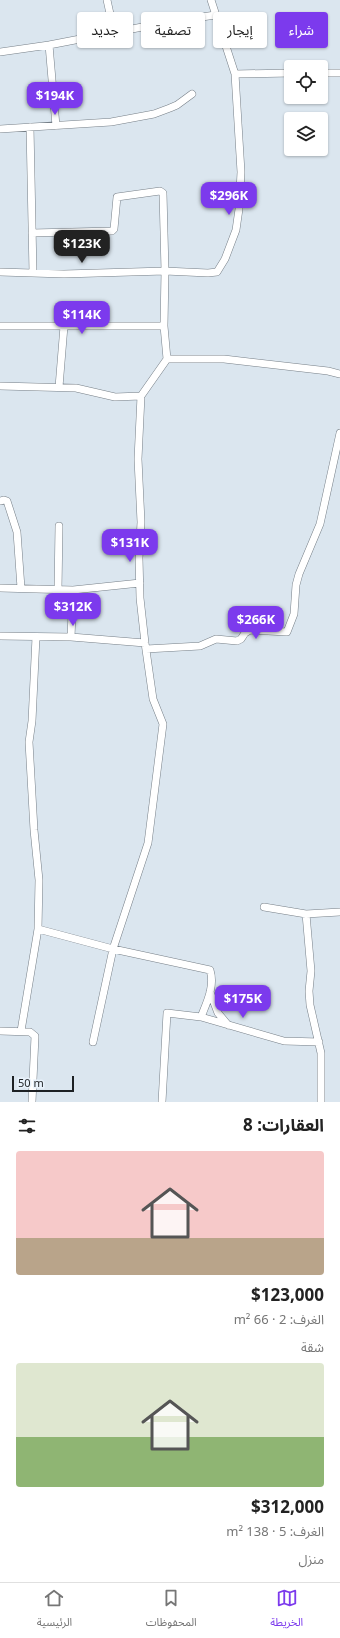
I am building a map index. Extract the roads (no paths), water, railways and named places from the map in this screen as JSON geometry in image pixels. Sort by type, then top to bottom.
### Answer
[{"type":"street","points":[[107,0],[110,12]]},
{"type":"street","points":[[211,0],[215,12]]},
{"type":"street","points":[[133,29],[213,16]]},
{"type":"street","points":[[0,52],[77,39]]},
{"type":"street","points":[[49,45],[56,126]]},
{"type":"street","points":[[0,272],[64,274],[164,270],[208,273],[217,272],[225,259],[236,230],[239,209],[240,172],[235,74],[227,48]]},
{"type":"street","points":[[328,73],[340,72]]},
{"type":"street","points":[[235,74],[284,73]]},
{"type":"street","points":[[0,129],[111,122],[154,114],[177,105],[192,94]]},
{"type":"street","points":[[30,128],[33,274]]},
{"type":"street","points":[[32,233],[112,231],[114,229],[117,197],[160,191],[164,195],[164,326],[167,359],[141,396],[138,459],[141,522],[140,583],[145,646],[153,699],[163,724],[148,843],[113,949],[93,1042]]},
{"type":"street","points":[[0,326],[164,326]]},
{"type":"street","points":[[59,387],[64,326]]},
{"type":"street","points":[[167,359],[224,359],[328,371],[340,374]]},
{"type":"street","points":[[0,386],[76,388],[115,397],[141,396]]},
{"type":"street","points":[[0,636],[71,637],[145,646],[200,646],[216,639],[237,641],[242,639],[245,633],[250,630],[287,632],[294,614],[296,585],[299,574],[320,524],[340,433]]},
{"type":"street","points":[[0,501],[7,501],[17,532],[21,588]]},
{"type":"street","points":[[58,590],[59,526]]},
{"type":"street","points":[[0,588],[73,590],[140,583]]},
{"type":"street","points":[[71,637],[73,590]]},
{"type":"street","points":[[21,1031],[38,929],[39,880],[34,830],[29,742],[32,721],[36,637]]},
{"type":"street","points":[[264,907],[306,914],[340,912]]},
{"type":"street","points":[[306,914],[311,971],[309,991],[310,1005],[319,1042],[322,1070],[321,1102]]},
{"type":"street","points":[[38,929],[113,949],[210,970],[212,976],[210,992],[201,1016]]},
{"type":"street","points":[[210,992],[218,1013],[229,1025]]},
{"type":"street","points":[[162,1102],[167,1013],[201,1016],[284,1041],[319,1042]]},
{"type":"street","points":[[0,1031],[30,1032],[35,1036],[32,1102]]}]
